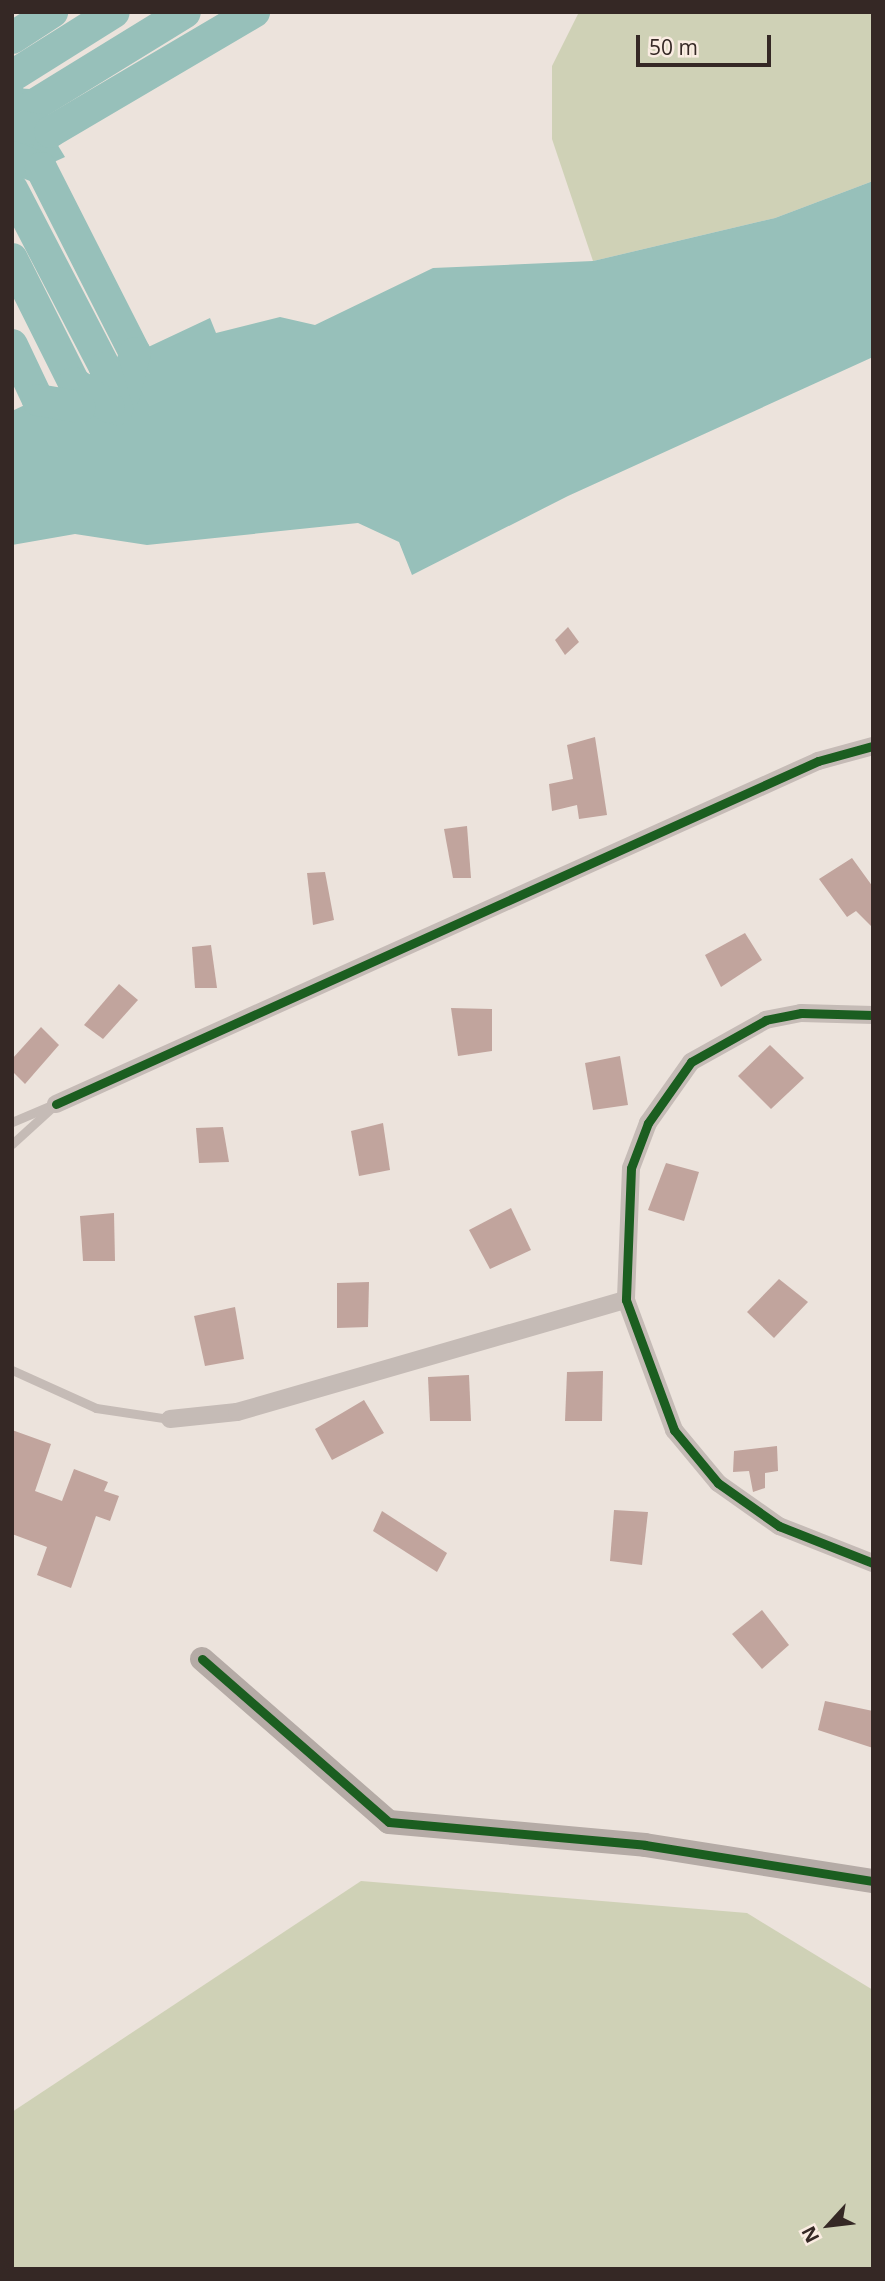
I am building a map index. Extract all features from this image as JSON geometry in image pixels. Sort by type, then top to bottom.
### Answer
[{"type":"street","points":[[56,1104],[806,767],[873,746]]},
{"type":"street","points":[[873,1015],[801,1013],[765,1020],[691,1062],[648,1123],[631,1168],[625,1300],[674,1430],[718,1483],[779,1526],[873,1563]]},
{"type":"street","points":[[170,1419],[237,1412],[625,1300]]},
{"type":"street","points":[[202,1659],[389,1822],[645,1845],[873,1881]]},
{"type":"lane","points":[[12,1122],[56,1104]]},
{"type":"lane","points":[[12,1144],[56,1104]]},
{"type":"lane","points":[[12,1370],[96,1408],[170,1419]]},
{"type":"green space","points":[[579,12],[873,12],[873,181],[775,218],[593,261],[552,139],[552,66]]},
{"type":"green space","points":[[361,1881],[747,1913],[873,1990],[873,2269],[12,2269],[12,2112]]},
{"type":"water","points":[[12,70],[65,157],[12,181]]},
{"type":"water","points":[[873,181],[873,357],[568,496],[412,575],[399,542],[358,523],[147,545],[75,534],[12,545],[12,411],[210,318],[216,333],[280,317],[315,325],[433,268],[593,261],[775,218]]},
{"type":"building","points":[[568,627],[579,642],[565,655],[555,640]]},
{"type":"building","points":[[595,737],[607,815],[579,819],[577,805],[552,811],[549,784],[573,779],[567,745]]},
{"type":"building","points":[[467,826],[471,878],[453,878],[444,829]]},
{"type":"building","points":[[852,858],[873,887],[873,928],[856,911],[847,917],[819,879]]},
{"type":"building","points":[[325,872],[334,920],[313,925],[307,873]]},
{"type":"building","points":[[745,933],[762,960],[721,987],[705,955]]},
{"type":"building","points":[[211,945],[217,988],[195,988],[192,947]]},
{"type":"building","points":[[119,984],[138,1000],[103,1039],[84,1025]]},
{"type":"building","points":[[451,1008],[492,1009],[492,1051],[458,1056]]},
{"type":"building","points":[[41,1027],[59,1045],[25,1084],[12,1071],[12,1059]]},
{"type":"building","points":[[770,1045],[804,1078],[771,1109],[738,1076]]},
{"type":"building","points":[[620,1056],[628,1105],[593,1110],[585,1063]]},
{"type":"building","points":[[383,1123],[390,1170],[359,1176],[351,1131]]},
{"type":"building","points":[[223,1127],[229,1162],[199,1163],[196,1128]]},
{"type":"building","points":[[666,1163],[699,1172],[684,1221],[648,1210]]},
{"type":"building","points":[[511,1208],[531,1250],[490,1269],[469,1230]]},
{"type":"building","points":[[114,1213],[115,1261],[83,1261],[80,1216]]},
{"type":"building","points":[[779,1279],[808,1302],[774,1338],[747,1312]]},
{"type":"building","points":[[369,1282],[368,1327],[337,1328],[337,1283]]},
{"type":"building","points":[[235,1307],[244,1359],[205,1366],[194,1316]]},
{"type":"building","points":[[603,1371],[602,1421],[565,1421],[567,1372]]},
{"type":"building","points":[[469,1375],[471,1421],[430,1421],[428,1377]]},
{"type":"building","points":[[364,1400],[384,1433],[332,1460],[315,1429]]},
{"type":"building","points":[[12,1430],[51,1444],[35,1491],[62,1501],[74,1469],[108,1482],[104,1491],[119,1496],[110,1521],[96,1516],[71,1588],[37,1575],[47,1547],[12,1534]]},
{"type":"building","points":[[777,1446],[778,1471],[765,1473],[765,1488],[753,1492],[749,1471],[733,1472],[734,1451]]},
{"type":"building","points":[[614,1510],[648,1512],[642,1565],[610,1561]]},
{"type":"building","points":[[382,1511],[447,1553],[437,1572],[373,1531]]},
{"type":"building","points":[[762,1610],[789,1645],[762,1669],[732,1634]]},
{"type":"building","points":[[825,1701],[873,1711],[873,1748],[818,1730]]},
{"type":"waterway","points":[[12,38],[52,12]]},
{"type":"waterway","points":[[12,76],[114,12]]},
{"type":"waterway","points":[[12,104],[34,105],[185,12]]},
{"type":"waterway","points":[[12,125],[50,132],[254,12]]},
{"type":"waterway","points":[[12,157],[41,168],[135,353],[124,395]]},
{"type":"waterway","points":[[12,189],[105,368],[117,409]]},
{"type":"waterway","points":[[12,259],[74,383],[109,407]]},
{"type":"waterway","points":[[12,345],[38,400],[79,407]]},
{"type":"cycle path","points":[[56,1104],[818,761],[873,746]]},
{"type":"cycle path","points":[[873,1015],[801,1013],[766,1020],[691,1062],[648,1123],[631,1168],[626,1300],[674,1430],[718,1483],[779,1526],[873,1563]]},
{"type":"cycle path","points":[[202,1659],[389,1822],[645,1845],[873,1881]]}]
